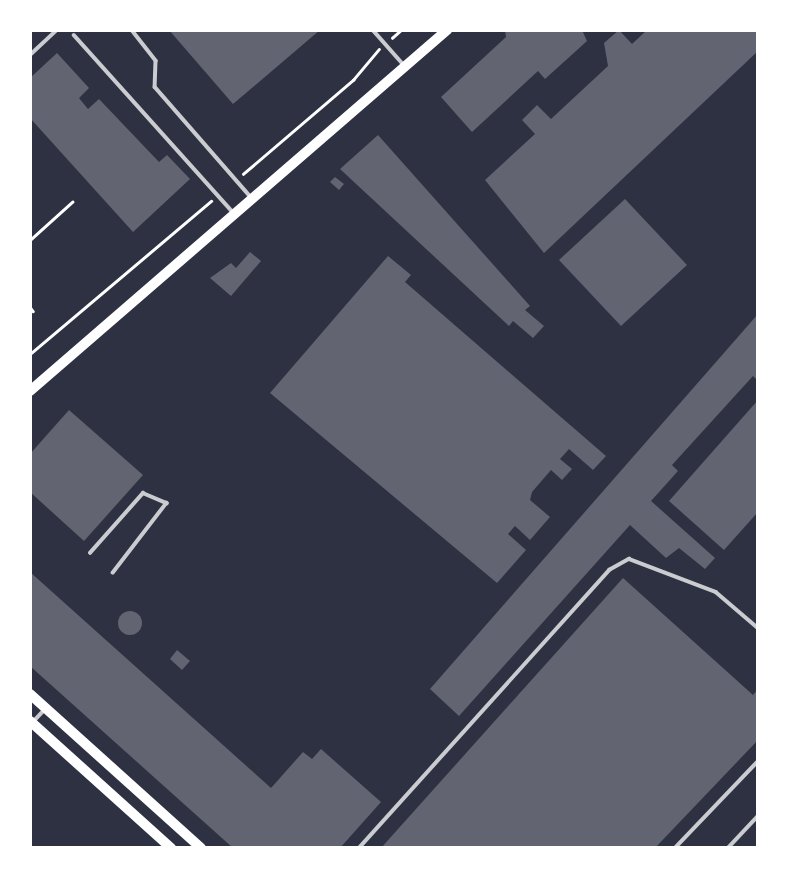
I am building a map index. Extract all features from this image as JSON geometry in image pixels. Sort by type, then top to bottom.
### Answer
[{"type":"main road","points":[[30,391],[233,212],[447,30]]},
{"type":"main road","points":[[30,694],[201,848]]},
{"type":"main road","points":[[30,723],[171,848]]},
{"type":"lane","points":[[30,55],[57,30]]},
{"type":"lane","points":[[132,30],[156,61],[155,87],[251,197]]},
{"type":"lane","points":[[373,30],[405,66]]},
{"type":"lane","points":[[74,35],[233,212]]},
{"type":"lane","points":[[90,553],[143,493],[167,503],[113,573]]},
{"type":"lane","points":[[359,848],[609,570],[629,559],[716,592],[758,628]]},
{"type":"lane","points":[[30,723],[45,708]]},
{"type":"lane","points":[[675,848],[758,761]]},
{"type":"lane","points":[[728,848],[758,816]]},
{"type":"path","points":[[30,240],[72,202]]},
{"type":"path","points":[[30,307],[33,311]]},
{"type":"building","points":[[169,30],[320,30],[233,104]]},
{"type":"building","points":[[505,30],[582,30],[587,41],[545,79],[538,71],[472,132],[441,97],[506,37]]},
{"type":"building","points":[[619,30],[632,44],[647,30],[758,30],[758,51],[544,253],[485,180],[535,134],[522,120],[537,105],[551,119],[608,66],[604,43]]},
{"type":"building","points":[[57,53],[89,88],[79,98],[88,109],[99,99],[159,162],[167,155],[190,179],[133,232],[30,118],[30,78]]},
{"type":"building","points":[[378,135],[530,306],[525,310],[544,326],[533,338],[513,321],[509,326],[340,169]]},
{"type":"building","points":[[335,177],[344,184],[339,190],[330,182]]},
{"type":"building","points":[[625,199],[687,265],[621,326],[559,260]]},
{"type":"building","points":[[250,252],[261,261],[231,296],[210,278],[231,263],[236,268]]},
{"type":"building","points":[[388,256],[411,275],[405,282],[606,456],[593,470],[569,449],[560,459],[572,469],[562,480],[551,470],[532,492],[530,500],[550,517],[530,540],[515,526],[508,534],[526,550],[497,583],[270,393]]},
{"type":"building","points":[[758,314],[758,381],[753,376],[672,465],[678,471],[651,501],[715,558],[705,569],[679,548],[666,558],[630,525],[459,716],[430,689]]},
{"type":"building","points":[[758,400],[758,512],[724,550],[669,501]]},
{"type":"building","points":[[69,410],[143,475],[84,541],[30,492],[30,454]]},
{"type":"building","points":[[30,572],[271,788],[303,752],[312,759],[321,749],[381,802],[340,848],[233,848],[30,666]]},
{"type":"building","points":[[623,578],[753,695],[758,689],[758,740],[655,848],[381,848]]},
{"type":"building","points":[[130,611],[139,614],[142,623],[139,632],[130,635],[121,632],[118,623],[121,614]]},
{"type":"building","points":[[177,650],[190,661],[182,670],[170,659]]}]
